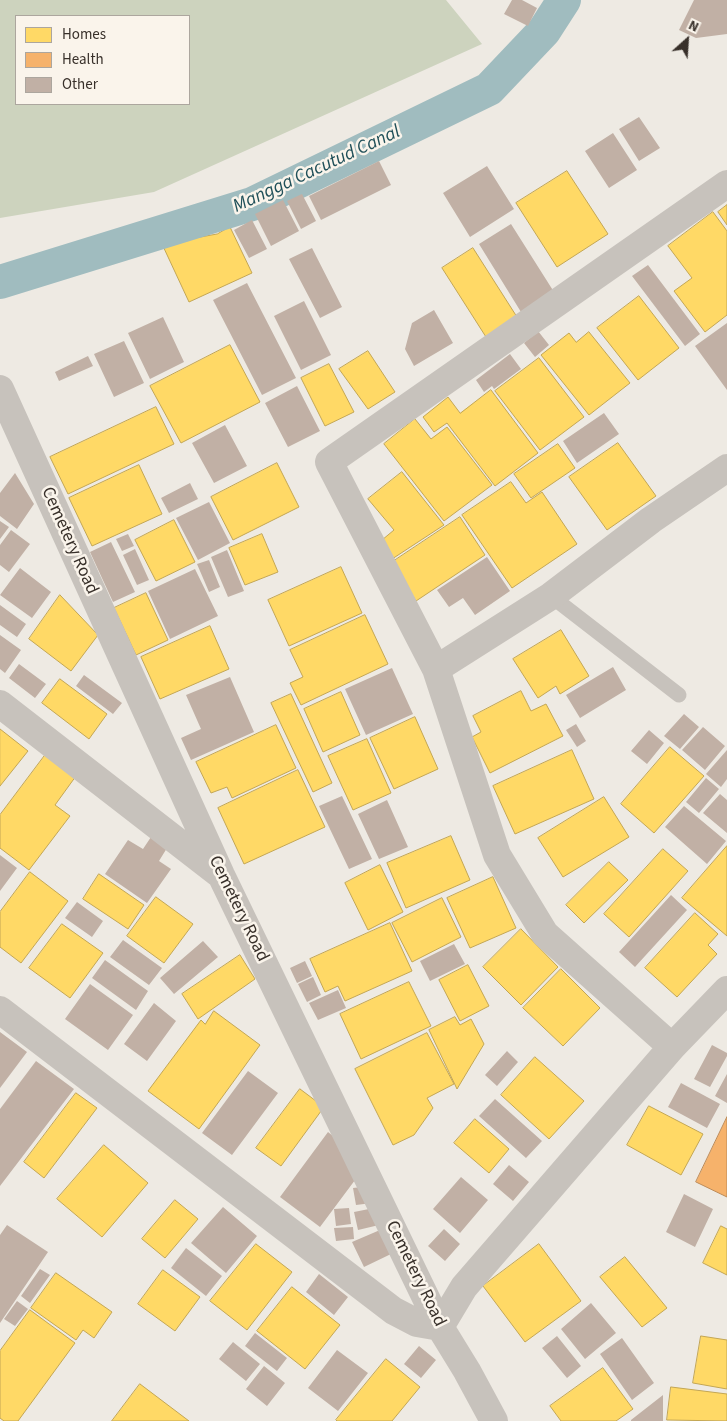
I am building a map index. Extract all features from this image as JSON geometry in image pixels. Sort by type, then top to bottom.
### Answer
[{"type":"street","points":[[672,1047],[545,934],[497,855],[436,669],[329,462],[727,184]]},
{"type":"street","name":"Cemetery Road","points":[[0,389],[221,875],[440,1327],[494,1421]]},
{"type":"street","points":[[436,669],[551,596],[651,520],[727,468]]},
{"type":"street","points":[[0,704],[221,875]]},
{"type":"street","points":[[0,1010],[394,1311],[417,1324],[440,1327],[464,1288],[672,1047],[727,990]]},
{"type":"lane","points":[[551,596],[679,695]]},
{"type":"green space","points":[[0,0],[446,0],[482,44],[154,192],[0,218]]},
{"type":"building: Homes","points":[[567,171],[608,234],[557,267],[516,203]]},
{"type":"building: Homes","points":[[727,205],[727,225],[718,212]]},
{"type":"building: Homes","points":[[713,212],[727,231],[727,315],[705,332],[674,291],[692,278],[668,246]]},
{"type":"building: Homes","points":[[230,227],[252,273],[189,302],[162,244],[217,234]]},
{"type":"building: Homes","points":[[473,248],[517,317],[486,337],[442,268]]},
{"type":"building: Homes","points":[[639,296],[679,348],[638,380],[597,328]]},
{"type":"building: Homes","points":[[589,332],[630,383],[589,415],[541,355],[569,333],[576,342]]},
{"type":"building: Homes","points":[[230,345],[260,402],[181,443],[150,386]]},
{"type":"building: Homes","points":[[368,351],[395,392],[368,409],[339,369]]},
{"type":"building: Homes","points":[[539,358],[584,417],[540,450],[495,391]]},
{"type":"building: Homes","points":[[329,364],[354,412],[325,426],[301,378]]},
{"type":"building: Homes","points":[[491,390],[538,453],[495,486],[447,423],[434,432],[423,417],[448,397],[460,413]]},
{"type":"building: Homes","points":[[156,407],[174,444],[68,494],[50,457]]},
{"type":"building: Homes","points":[[415,419],[431,439],[447,427],[492,485],[444,521],[384,444]]},
{"type":"building: Homes","points":[[618,443],[656,496],[607,530],[569,477]]},
{"type":"building: Homes","points":[[558,444],[575,468],[531,498],[514,474]]},
{"type":"building: Homes","points":[[277,463],[299,507],[233,540],[211,497]]},
{"type":"building: Homes","points":[[139,465],[162,514],[92,546],[69,498]]},
{"type":"building: Homes","points":[[402,472],[444,525],[389,561],[376,545],[394,530],[368,499]]},
{"type":"building: Homes","points":[[511,482],[526,503],[542,492],[577,544],[512,588],[462,515]]},
{"type":"building: Homes","points":[[460,517],[485,555],[416,601],[391,563]]},
{"type":"building: Homes","points":[[174,520],[195,562],[156,581],[135,540]]},
{"type":"building: Homes","points":[[262,534],[278,572],[245,585],[229,548]]},
{"type":"building: Homes","points":[[341,567],[362,613],[289,646],[268,600]]},
{"type":"building: Homes","points":[[146,593],[168,640],[136,655],[114,608]]},
{"type":"building: Homes","points":[[60,595],[98,635],[71,671],[29,639]]},
{"type":"building: Homes","points":[[365,615],[388,664],[301,705],[290,683],[303,677],[290,650]]},
{"type":"building: Homes","points":[[210,626],[229,669],[160,699],[141,657]]},
{"type":"building: Homes","points":[[561,630],[589,676],[560,694],[556,686],[538,698],[513,659]]},
{"type":"building: Homes","points":[[60,679],[107,714],[89,739],[42,703]]},
{"type":"building: Homes","points":[[521,691],[531,711],[546,704],[563,736],[490,773],[472,737],[481,732],[473,716]]},
{"type":"building: Homes","points":[[341,692],[360,735],[323,752],[304,709]]},
{"type":"building: Homes","points":[[291,694],[332,783],[313,792],[271,703]]},
{"type":"building: Homes","points":[[415,717],[438,769],[394,789],[370,738]]},
{"type":"building: Homes","points":[[276,725],[296,768],[232,798],[227,787],[211,793],[196,762]]},
{"type":"building: Homes","points":[[0,729],[28,751],[0,786]]},
{"type":"building: Homes","points":[[367,739],[391,793],[353,810],[328,756]]},
{"type":"building: Homes","points":[[670,747],[704,776],[654,833],[621,804]]},
{"type":"building: Homes","points":[[572,750],[594,799],[515,834],[493,786]]},
{"type":"building: Homes","points":[[46,754],[76,776],[55,805],[70,816],[29,870],[0,848],[0,815]]},
{"type":"building: Homes","points":[[298,770],[325,827],[244,864],[218,808]]},
{"type":"building: Homes","points":[[604,797],[629,837],[563,877],[538,838]]},
{"type":"building: Homes","points":[[451,836],[470,880],[406,908],[387,863]]},
{"type":"building: Homes","points":[[727,846],[727,936],[682,898]]},
{"type":"building: Homes","points":[[663,849],[688,871],[629,937],[604,914]]},
{"type":"building: Homes","points":[[609,862],[628,880],[584,923],[566,905]]},
{"type":"building: Homes","points":[[380,865],[403,912],[368,930],[345,883]]},
{"type":"building: Homes","points":[[30,872],[68,901],[21,963],[0,947],[0,912]]},
{"type":"building: Homes","points":[[99,874],[144,905],[128,929],[83,899]]},
{"type":"building: Homes","points":[[493,877],[516,928],[470,948],[447,898]]},
{"type":"building: Homes","points":[[156,897],[193,924],[164,963],[127,936]]},
{"type":"building: Homes","points":[[442,898],[461,937],[412,962],[392,923]]},
{"type":"building: Homes","points":[[695,913],[718,934],[708,945],[717,954],[677,997],[645,968]]},
{"type":"building: Homes","points":[[390,923],[412,971],[345,1001],[338,986],[325,992],[310,959]]},
{"type":"building: Homes","points":[[62,924],[103,953],[70,998],[29,968]]},
{"type":"building: Homes","points":[[521,929],[558,967],[521,1005],[483,967]]},
{"type":"building: Homes","points":[[240,955],[255,979],[198,1019],[182,994]]},
{"type":"building: Homes","points":[[468,965],[489,1006],[460,1021],[439,980]]},
{"type":"building: Homes","points":[[561,969],[600,1008],[563,1046],[523,1008]]},
{"type":"building: Homes","points":[[409,982],[431,1026],[361,1059],[340,1014]]},
{"type":"building: Homes","points":[[214,1011],[260,1045],[199,1129],[148,1091],[201,1020],[205,1024]]},
{"type":"building: Homes","points":[[455,1017],[460,1025],[471,1019],[484,1044],[457,1089],[429,1030]]},
{"type":"building: Homes","points":[[427,1033],[454,1084],[427,1098],[433,1108],[414,1135],[393,1145],[355,1069]]},
{"type":"building: Homes","points":[[535,1057],[584,1101],[549,1139],[501,1095]]},
{"type":"building: Homes","points":[[300,1089],[324,1107],[281,1166],[256,1148]]},
{"type":"building: Homes","points":[[76,1093],[97,1108],[44,1178],[24,1162]]},
{"type":"building: Homes","points":[[649,1106],[703,1134],[681,1175],[627,1145]]},
{"type":"building: Homes","points":[[475,1119],[509,1149],[489,1173],[454,1143]]},
{"type":"building: Homes","points":[[104,1145],[148,1183],[102,1237],[57,1199]]},
{"type":"building: Homes","points":[[175,1200],[198,1219],[165,1258],[142,1239]]},
{"type":"building: Homes","points":[[721,1226],[727,1229],[727,1275],[703,1263]]},
{"type":"building: Homes","points":[[256,1244],[292,1272],[247,1330],[210,1301]]},
{"type":"building: Homes","points":[[539,1244],[581,1301],[525,1342],[483,1286]]},
{"type":"building: Homes","points":[[625,1257],[667,1308],[642,1327],[600,1277]]},
{"type":"building: Homes","points":[[163,1270],[200,1297],[175,1331],[138,1304]]},
{"type":"building: Homes","points":[[56,1273],[112,1312],[94,1338],[83,1330],[76,1340],[31,1308]]},
{"type":"building: Homes","points":[[292,1287],[340,1325],[305,1369],[257,1331]]},
{"type":"building: Homes","points":[[30,1310],[75,1343],[18,1421],[4,1421],[0,1418],[0,1351]]},
{"type":"building: Homes","points":[[701,1336],[727,1340],[727,1389],[693,1383]]},
{"type":"building: Homes","points":[[386,1359],[420,1387],[392,1421],[337,1421],[336,1420]]},
{"type":"building: Homes","points":[[603,1368],[633,1409],[616,1421],[561,1421],[550,1406]]},
{"type":"building: Homes","points":[[140,1384],[189,1421],[112,1421]]},
{"type":"building: Homes","points":[[671,1387],[727,1394],[727,1421],[667,1420]]},
{"type":"building: Health","points":[[727,1117],[727,1197],[696,1182]]},
{"type":"building: Other","points":[[512,0],[522,0],[537,8],[528,26],[504,14]]},
{"type":"building: Other","points":[[694,0],[727,0],[727,34],[696,38],[679,30]]},
{"type":"building: Other","points":[[639,117],[660,148],[639,161],[619,129]]},
{"type":"building: Other","points":[[613,133],[637,170],[609,188],[585,151]]},
{"type":"building: Other","points":[[379,161],[391,185],[321,220],[309,196]]},
{"type":"building: Other","points":[[487,166],[514,209],[470,237],[443,193]]},
{"type":"building: Other","points":[[302,194],[316,221],[301,229],[287,201]]},
{"type":"building: Other","points":[[283,200],[299,231],[271,246],[255,214]]},
{"type":"building: Other","points":[[252,220],[267,249],[249,258],[234,230]]},
{"type":"building: Other","points":[[511,224],[554,292],[521,312],[479,244]]},
{"type":"building: Other","points":[[312,248],[342,307],[320,318],[289,259]]},
{"type":"building: Other","points":[[648,265],[700,334],[685,346],[632,276]]},
{"type":"building: Other","points":[[247,283],[296,378],[262,395],[213,300]]},
{"type":"building: Other","points":[[304,301],[331,355],[301,370],[274,316]]},
{"type":"building: Other","points":[[434,310],[453,343],[414,366],[405,349],[412,323]]},
{"type":"building: Other","points":[[163,317],[184,362],[150,379],[128,333]]},
{"type":"building: Other","points":[[727,323],[727,390],[695,346]]},
{"type":"building: Other","points":[[538,331],[549,345],[535,357],[524,343]]},
{"type":"building: Other","points":[[124,341],[144,383],[114,397],[94,354]]},
{"type":"building: Other","points":[[510,354],[521,369],[494,389],[492,386],[484,392],[476,380]]},
{"type":"building: Other","points":[[88,356],[93,366],[59,381],[55,372]]},
{"type":"building: Other","points":[[297,386],[320,431],[288,447],[265,403]]},
{"type":"building: Other","points":[[604,413],[619,434],[577,463],[563,441]]},
{"type":"building: Other","points":[[225,425],[247,466],[214,483],[192,443]]},
{"type":"building: Other","points":[[15,473],[34,504],[17,529],[0,516],[0,493]]},
{"type":"building: Other","points":[[190,483],[198,499],[169,513],[161,498]]},
{"type":"building: Other","points":[[209,502],[230,543],[198,560],[176,518]]},
{"type":"building: Other","points":[[0,521],[9,527],[0,539]]},
{"type":"building: Other","points":[[11,530],[30,544],[9,572],[0,565],[0,545]]},
{"type":"building: Other","points":[[128,534],[134,546],[122,551],[116,539]]},
{"type":"building: Other","points":[[111,542],[135,592],[113,602],[90,552]]},
{"type":"building: Other","points":[[135,549],[149,580],[137,585],[123,555]]},
{"type":"building: Other","points":[[227,550],[244,591],[228,597],[211,557]]},
{"type":"building: Other","points":[[487,557],[510,591],[475,615],[463,598],[449,607],[437,590]]},
{"type":"building: Other","points":[[209,560],[220,587],[209,592],[197,564]]},
{"type":"building: Other","points":[[20,568],[51,592],[32,618],[0,595]]},
{"type":"building: Other","points":[[195,569],[218,616],[170,639],[148,591]]},
{"type":"building: Other","points":[[0,605],[26,624],[17,637],[0,625]]},
{"type":"building: Other","points":[[0,635],[21,650],[5,673],[0,669]]},
{"type":"building: Other","points":[[19,664],[46,684],[35,698],[9,678]]},
{"type":"building: Other","points":[[613,667],[626,690],[580,718],[566,695]]},
{"type":"building: Other","points":[[392,668],[413,714],[366,735],[345,689]]},
{"type":"building: Other","points":[[84,675],[122,703],[113,714],[76,686]]},
{"type":"building: Other","points":[[230,677],[254,732],[191,760],[181,738],[201,729],[186,695]]},
{"type":"building: Other","points":[[684,714],[699,727],[680,749],[664,736]]},
{"type":"building: Other","points":[[576,724],[586,741],[577,747],[566,730]]},
{"type":"building: Other","points":[[703,727],[725,746],[705,770],[682,750]]},
{"type":"building: Other","points":[[649,730],[664,743],[647,764],[631,751]]},
{"type":"building: Other","points":[[727,750],[727,779],[721,787],[706,774]]},
{"type":"building: Other","points":[[706,778],[719,789],[699,813],[686,802]]},
{"type":"building: Other","points":[[720,794],[727,800],[727,833],[703,813]]},
{"type":"building: Other","points":[[342,796],[372,859],[349,869],[319,806]]},
{"type":"building: Other","points":[[387,800],[408,847],[379,859],[358,814]]},
{"type":"building: Other","points":[[684,806],[726,841],[707,864],[665,827]]},
{"type":"building: Other","points":[[151,837],[167,848],[159,861],[171,869],[147,903],[105,874],[128,840],[143,849]]},
{"type":"building: Other","points":[[0,855],[17,868],[0,891]]},
{"type":"building: Other","points":[[671,895],[687,910],[635,967],[619,952]]},
{"type":"building: Other","points":[[77,902],[103,921],[92,937],[65,918]]},
{"type":"building: Other","points":[[123,940],[162,968],[149,985],[110,957]]},
{"type":"building: Other","points":[[203,941],[218,957],[174,994],[160,978]]},
{"type":"building: Other","points":[[454,944],[465,964],[430,981],[420,961]]},
{"type":"building: Other","points":[[105,960],[148,991],[136,1010],[92,978]]},
{"type":"building: Other","points":[[305,961],[312,976],[297,983],[290,968]]},
{"type":"building: Other","points":[[313,977],[321,995],[307,1002],[298,984]]},
{"type":"building: Other","points":[[90,984],[133,1015],[108,1050],[65,1019]]},
{"type":"building: Other","points":[[338,990],[346,1008],[318,1020],[309,1003]]},
{"type":"building: Other","points":[[154,1003],[176,1021],[147,1061],[124,1044]]},
{"type":"building: Other","points":[[0,1032],[27,1052],[0,1088]]},
{"type":"building: Other","points":[[712,1045],[727,1053],[727,1056],[710,1087],[694,1079]]},
{"type":"building: Other","points":[[507,1051],[518,1062],[497,1086],[485,1075]]},
{"type":"building: Other","points":[[36,1061],[74,1089],[0,1186],[0,1109]]},
{"type":"building: Other","points":[[248,1071],[278,1093],[232,1155],[202,1133]]},
{"type":"building: Other","points":[[727,1074],[727,1103],[715,1096]]},
{"type":"building: Other","points":[[681,1083],[720,1104],[707,1128],[668,1107]]},
{"type":"building: Other","points":[[495,1099],[542,1141],[526,1158],[479,1116]]},
{"type":"building: Other","points":[[328,1132],[339,1141],[358,1176],[320,1227],[280,1197]]},
{"type":"building: Other","points":[[509,1165],[529,1182],[513,1201],[493,1184]]},
{"type":"building: Other","points":[[461,1177],[488,1200],[460,1233],[433,1209]]},
{"type":"building: Other","points":[[370,1186],[372,1203],[356,1205],[353,1188]]},
{"type":"building: Other","points":[[684,1194],[713,1209],[695,1247],[666,1232]]},
{"type":"building: Other","points":[[223,1207],[257,1236],[226,1273],[191,1243]]},
{"type":"building: Other","points":[[349,1208],[351,1224],[336,1226],[334,1209]]},
{"type":"building: Other","points":[[374,1208],[379,1225],[358,1230],[354,1212]]},
{"type":"building: Other","points":[[7,1225],[48,1252],[0,1323],[0,1235]]},
{"type":"building: Other","points":[[353,1227],[354,1239],[336,1241],[334,1228]]},
{"type":"building: Other","points":[[444,1229],[460,1244],[445,1261],[428,1246]]},
{"type":"building: Other","points":[[380,1230],[391,1254],[364,1267],[352,1242]]},
{"type":"building: Other","points":[[186,1248],[222,1276],[206,1296],[171,1268]]},
{"type":"building: Other","points":[[40,1269],[50,1275],[30,1303],[21,1296]]},
{"type":"building: Other","points":[[319,1274],[348,1297],[334,1315],[306,1292]]},
{"type":"building: Other","points":[[17,1301],[28,1309],[15,1326],[4,1319]]},
{"type":"building: Other","points":[[591,1303],[616,1333],[585,1359],[561,1329]]},
{"type":"building: Other","points":[[255,1333],[287,1358],[277,1371],[245,1346]]},
{"type":"building: Other","points":[[557,1336],[581,1366],[567,1378],[542,1348]]},
{"type":"building: Other","points":[[622,1338],[654,1383],[632,1400],[600,1354]]},
{"type":"building: Other","points":[[233,1342],[260,1364],[246,1381],[219,1359]]},
{"type":"building: Other","points":[[419,1346],[436,1360],[421,1378],[404,1364]]},
{"type":"building: Other","points":[[337,1350],[368,1373],[338,1411],[308,1388]]},
{"type":"building: Other","points":[[264,1366],[285,1383],[267,1406],[246,1389]]},
{"type":"building: Other","points":[[663,1395],[663,1421],[631,1421],[631,1420]]},
{"type":"waterway","name":"Mangga Cacutud Canal","points":[[0,282],[252,204],[489,89],[544,31],[564,0]]}]
